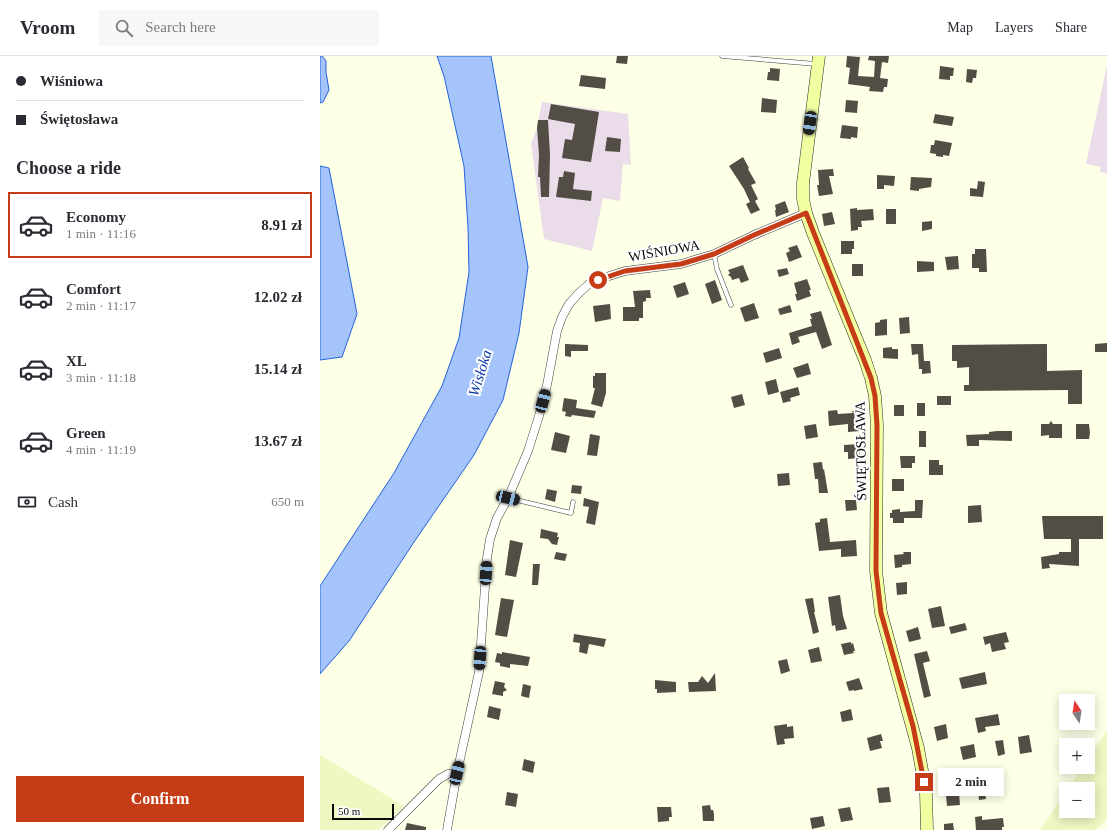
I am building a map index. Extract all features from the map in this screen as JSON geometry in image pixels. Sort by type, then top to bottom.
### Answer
[{"type":"street","name":"ŚWIĘTOSŁAWA","points":[[819,60],[804,172],[803,199],[806,213],[865,360],[875,396],[877,425],[876,571],[878,592],[881,613],[920,756],[926,793],[927,830]]},
{"type":"street","name":"WIŚNIOWA","points":[[447,830],[457,773],[479,672],[487,558],[490,539],[497,518],[508,498],[528,451],[547,385],[557,331],[569,304],[590,284],[606,277],[625,271],[681,264],[714,254],[806,213]]},
{"type":"street","points":[[388,830],[440,779],[448,774],[457,773]]},
{"type":"lane","points":[[722,56],[819,60]]},
{"type":"lane","points":[[714,254],[717,269],[732,305]]},
{"type":"lane","points":[[508,498],[571,513],[573,502]]},
{"type":"shaded area","points":[[1107,65],[1107,173],[1100,172],[1101,167],[1086,164]]},
{"type":"shaded area","points":[[542,102],[628,114],[631,165],[623,164],[620,201],[603,198],[592,251],[544,239],[531,144],[537,128]]},
{"type":"green space","points":[[1107,731],[1107,819],[1096,830],[1040,830],[1059,802],[1059,818],[1095,818],[1095,782],[1073,782],[1078,774],[1095,774],[1095,749]]},
{"type":"green space","points":[[320,755],[404,806],[378,830],[320,830]]},
{"type":"water","points":[[320,56],[322,56],[326,61],[329,90],[323,102],[320,103]]},
{"type":"water","name":"Wisłoka","points":[[437,56],[491,56],[528,267],[519,333],[503,400],[474,455],[414,542],[349,641],[320,674],[320,586],[394,473],[442,386],[459,338],[469,272],[464,166],[444,76]]},
{"type":"water","points":[[320,166],[329,168],[357,314],[342,357],[320,360]]},
{"type":"building","points":[[617,56],[628,56],[627,64],[616,63]]},
{"type":"building","points":[[847,56],[860,57],[858,76],[874,77],[875,61],[868,60],[869,56],[889,56],[888,63],[882,62],[880,78],[888,79],[887,87],[884,87],[883,92],[869,91],[870,87],[848,84],[850,68],[846,67]]},
{"type":"building","points":[[940,66],[954,68],[953,76],[950,76],[950,80],[939,79]]},
{"type":"building","points":[[770,68],[780,69],[779,81],[767,80]]},
{"type":"building","points":[[967,69],[977,70],[976,78],[973,78],[972,83],[966,82]]},
{"type":"building","points":[[581,75],[606,78],[605,89],[579,86]]},
{"type":"building","points":[[762,98],[777,100],[776,113],[761,112]]},
{"type":"building","points":[[846,100],[858,101],[857,113],[845,112]]},
{"type":"building","points":[[551,104],[599,112],[591,162],[562,158],[565,139],[572,140],[575,124],[548,119]]},
{"type":"building","points":[[935,114],[954,117],[952,126],[933,123]]},
{"type":"building","points":[[538,120],[548,120],[550,155],[549,197],[541,197],[540,177],[538,177]]},
{"type":"building","points":[[842,125],[858,127],[857,138],[840,138]]},
{"type":"building","points":[[607,137],[621,139],[620,152],[605,151]]},
{"type":"building","points":[[935,140],[952,143],[949,156],[936,156],[936,154],[930,153],[931,145],[934,145]]},
{"type":"building","points":[[743,157],[756,183],[751,185],[758,199],[755,201],[760,210],[751,214],[746,204],[750,202],[744,189],[729,166]]},
{"type":"building","points":[[833,169],[834,176],[829,176],[833,194],[819,196],[817,185],[819,185],[818,170]]},
{"type":"building","points":[[564,171],[575,173],[573,189],[592,191],[591,201],[556,197],[559,177],[563,177]]},
{"type":"building","points":[[877,175],[895,176],[894,186],[884,185],[884,189],[877,189]]},
{"type":"building","points":[[911,177],[932,178],[931,187],[919,189],[919,191],[910,190]]},
{"type":"building","points":[[978,181],[985,182],[983,197],[970,196],[970,188],[977,189]]},
{"type":"building","points":[[785,201],[789,212],[776,217],[775,205]]},
{"type":"building","points":[[857,208],[857,210],[873,209],[874,220],[861,221],[862,227],[858,227],[858,230],[851,231],[850,209]]},
{"type":"building","points":[[886,209],[896,209],[896,224],[886,224]]},
{"type":"building","points":[[832,212],[835,224],[824,226],[822,214]]},
{"type":"building","points":[[932,221],[932,229],[922,231],[922,222]]},
{"type":"building","points":[[841,241],[854,241],[854,249],[852,249],[852,254],[841,254]]},
{"type":"building","points":[[797,245],[802,257],[789,262],[786,253],[790,251],[788,248]]},
{"type":"building","points":[[975,249],[986,249],[987,272],[979,272],[979,268],[972,268],[972,254],[975,254]]},
{"type":"building","points":[[958,256],[959,269],[947,270],[945,257]]},
{"type":"building","points":[[917,261],[934,262],[934,271],[917,272]]},
{"type":"building","points":[[852,264],[863,264],[863,276],[852,276]]},
{"type":"building","points":[[743,265],[749,280],[741,283],[739,278],[732,280],[728,275],[730,273],[728,270]]},
{"type":"building","points":[[787,268],[789,274],[779,277],[777,270]]},
{"type":"building","points":[[807,279],[811,290],[809,290],[811,296],[797,301],[794,283]]},
{"type":"building","points":[[715,280],[722,300],[712,304],[705,284]]},
{"type":"building","points":[[685,282],[689,294],[677,298],[673,286]]},
{"type":"building","points":[[650,290],[651,298],[646,298],[646,301],[643,302],[643,318],[639,318],[639,321],[623,321],[623,307],[635,307],[633,291]]},
{"type":"building","points":[[754,303],[759,318],[745,322],[740,308]]},
{"type":"building","points":[[610,304],[611,319],[595,322],[593,306]]},
{"type":"building","points":[[790,305],[792,312],[780,315],[778,309]]},
{"type":"building","points":[[821,311],[832,345],[822,349],[816,332],[798,337],[800,342],[792,345],[789,333],[812,326],[810,314]]},
{"type":"building","points":[[909,317],[910,333],[900,334],[899,318]]},
{"type":"building","points":[[887,319],[887,335],[875,336],[875,323],[880,322],[880,320]]},
{"type":"building","points":[[1107,343],[1107,352],[1095,352],[1095,344]]},
{"type":"building","points":[[565,344],[588,345],[588,351],[571,351],[571,357],[565,356]]},
{"type":"building","points":[[911,344],[923,344],[924,361],[930,361],[931,373],[922,374],[922,369],[919,369],[918,354],[912,355]]},
{"type":"building","points":[[1047,344],[1047,371],[1082,370],[1082,404],[1068,404],[1068,390],[964,391],[964,385],[969,385],[969,367],[957,368],[957,361],[952,361],[952,345]]},
{"type":"building","points":[[892,347],[892,349],[898,349],[898,359],[883,358],[883,348]]},
{"type":"building","points":[[779,348],[782,358],[766,363],[763,353]]},
{"type":"building","points":[[808,363],[811,374],[797,378],[793,368]]},
{"type":"building","points":[[595,373],[606,373],[606,393],[602,407],[591,404],[595,388],[593,388],[593,376],[595,376]]},
{"type":"building","points":[[776,379],[779,392],[768,395],[765,382]]},
{"type":"building","points":[[798,387],[800,395],[790,398],[791,401],[783,403],[780,392]]},
{"type":"building","points":[[742,394],[745,405],[734,408],[731,397]]},
{"type":"building","points":[[937,396],[951,396],[951,405],[937,405]]},
{"type":"building","points":[[564,398],[577,400],[576,408],[596,411],[594,418],[572,415],[571,417],[565,416],[566,412],[562,411]]},
{"type":"building","points":[[917,403],[925,403],[925,416],[917,416]]},
{"type":"building","points":[[894,405],[904,405],[904,416],[894,416]]},
{"type":"building","points":[[837,410],[838,414],[853,413],[852,411],[863,410],[863,421],[860,422],[860,431],[848,432],[848,424],[829,426],[828,411]]},
{"type":"building","points":[[1051,421],[1053,424],[1062,424],[1062,438],[1049,438],[1049,435],[1041,436],[1041,424],[1049,424]]},
{"type":"building","points":[[816,424],[818,437],[806,439],[804,426]]},
{"type":"building","points":[[1076,424],[1089,424],[1089,439],[1076,439]]},
{"type":"building","points":[[919,431],[926,431],[926,447],[919,447]]},
{"type":"building","points":[[1012,431],[1012,441],[979,440],[979,446],[967,446],[966,435],[989,434],[989,432]]},
{"type":"building","points":[[555,432],[570,436],[566,453],[551,450]]},
{"type":"building","points":[[590,434],[600,436],[597,456],[587,455]]},
{"type":"building","points":[[859,444],[860,458],[848,459],[848,452],[844,452],[844,445]]},
{"type":"building","points":[[900,456],[915,456],[915,463],[912,463],[912,468],[901,468]]},
{"type":"building","points":[[929,460],[939,460],[939,465],[943,465],[943,475],[929,475]]},
{"type":"building","points":[[822,462],[828,493],[819,493],[818,479],[815,479],[813,463]]},
{"type":"building","points":[[789,473],[790,485],[778,486],[777,474]]},
{"type":"building","points":[[892,479],[904,479],[904,491],[892,491]]},
{"type":"building","points":[[572,485],[582,486],[581,494],[571,493]]},
{"type":"building","points":[[547,489],[557,491],[555,502],[545,499]]},
{"type":"building","points":[[584,498],[599,502],[595,525],[586,523],[589,507],[583,506]]},
{"type":"building","points":[[845,500],[856,500],[857,510],[846,511]]},
{"type":"building","points":[[915,500],[923,500],[922,518],[904,518],[904,523],[893,523],[893,518],[890,518],[890,513],[892,513],[892,510],[900,509],[900,512],[915,511]]},
{"type":"building","points":[[981,505],[982,522],[968,523],[968,506]]},
{"type":"building","points":[[1042,516],[1103,516],[1103,539],[1079,539],[1079,566],[1049,564],[1050,568],[1042,569],[1041,557],[1059,554],[1059,552],[1071,552],[1071,539],[1044,539]]},
{"type":"building","points":[[827,518],[830,542],[856,540],[857,556],[841,557],[841,549],[819,551],[815,523],[820,522],[820,519]]},
{"type":"building","points":[[541,529],[558,533],[557,537],[559,537],[557,545],[552,544],[548,539],[540,538]]},
{"type":"building","points":[[510,540],[523,543],[516,577],[505,575]]},
{"type":"building","points":[[556,552],[567,554],[565,561],[554,559]]},
{"type":"building","points":[[903,552],[911,552],[911,564],[902,565],[902,567],[895,568],[894,555],[904,554]]},
{"type":"building","points":[[533,564],[540,564],[538,585],[532,585]]},
{"type":"building","points":[[907,582],[907,594],[897,595],[896,583]]},
{"type":"building","points":[[840,595],[843,616],[847,629],[836,631],[835,625],[832,626],[828,597]]},
{"type":"building","points":[[501,598],[514,600],[507,637],[495,635]]},
{"type":"building","points":[[813,598],[814,612],[819,632],[813,634],[805,599]]},
{"type":"building","points":[[941,606],[945,626],[932,628],[928,609]]},
{"type":"building","points":[[965,623],[967,630],[951,634],[949,627]]},
{"type":"building","points":[[918,627],[921,639],[909,642],[906,631]]},
{"type":"building","points":[[1006,632],[1009,642],[1004,643],[1006,649],[992,652],[990,643],[985,645],[983,637]]},
{"type":"building","points":[[574,634],[606,639],[604,647],[589,644],[587,654],[579,652],[580,643],[573,642]]},
{"type":"building","points":[[851,642],[851,644],[853,643],[854,653],[844,655],[841,644]]},
{"type":"building","points":[[819,647],[822,661],[811,663],[808,650]]},
{"type":"building","points":[[927,651],[930,661],[923,663],[931,696],[924,698],[914,654]]},
{"type":"building","points":[[502,652],[530,657],[528,666],[510,664],[510,668],[500,666],[500,663],[495,662],[497,653],[502,654]]},
{"type":"building","points":[[787,659],[790,671],[781,674],[778,661]]},
{"type":"building","points":[[985,672],[987,684],[962,689],[959,678]]},
{"type":"building","points":[[715,673],[716,691],[689,692],[688,682],[698,682],[702,676],[708,683]]},
{"type":"building","points":[[859,678],[863,689],[849,691],[846,682]]},
{"type":"building","points":[[655,680],[676,682],[676,692],[657,693],[657,689],[655,689]]},
{"type":"building","points":[[495,681],[505,683],[504,687],[507,690],[503,692],[503,696],[492,694]]},
{"type":"building","points":[[523,684],[531,686],[529,698],[521,696]]},
{"type":"building","points":[[489,706],[501,709],[499,720],[487,717]]},
{"type":"building","points":[[851,709],[853,720],[842,722],[840,712]]},
{"type":"building","points":[[998,714],[1000,725],[985,727],[986,731],[978,733],[975,718]]},
{"type":"building","points":[[787,724],[787,727],[793,726],[794,738],[784,739],[785,744],[777,745],[774,726]]},
{"type":"building","points":[[946,724],[948,738],[937,741],[934,727]]},
{"type":"building","points":[[881,734],[883,741],[880,741],[882,748],[870,751],[867,738]]},
{"type":"building","points":[[1029,735],[1032,752],[1020,754],[1018,737]]},
{"type":"building","points":[[1003,740],[1005,754],[998,756],[995,741]]},
{"type":"building","points":[[974,744],[976,757],[963,760],[960,747]]},
{"type":"building","points":[[524,759],[535,762],[533,773],[522,770]]},
{"type":"building","points":[[990,774],[992,792],[985,793],[986,799],[979,800],[978,789],[974,789],[973,775]]},
{"type":"building","points":[[889,787],[891,802],[879,803],[877,788]]},
{"type":"building","points":[[507,792],[518,794],[516,807],[505,805]]},
{"type":"building","points":[[959,793],[960,805],[947,806],[946,795]]},
{"type":"building","points":[[710,805],[714,814],[714,821],[703,821],[702,806]]},
{"type":"building","points":[[657,807],[671,807],[672,817],[669,817],[669,821],[658,822]]},
{"type":"building","points":[[850,807],[853,820],[841,822],[838,809]]},
{"type":"building","points":[[823,816],[825,826],[812,829],[810,818]]},
{"type":"building","points":[[982,816],[982,820],[1003,818],[1004,827],[1002,827],[1002,830],[976,830],[975,817]]},
{"type":"building","points":[[407,823],[426,827],[426,830],[405,830]]},
{"type":"building","points":[[953,823],[954,830],[944,830],[944,824]]},
{"type":"route","points":[[598,280],[625,271],[681,264],[714,254],[806,213],[865,360],[875,396],[877,425],[876,571],[878,592],[881,613],[913,726],[924,782]]}]
